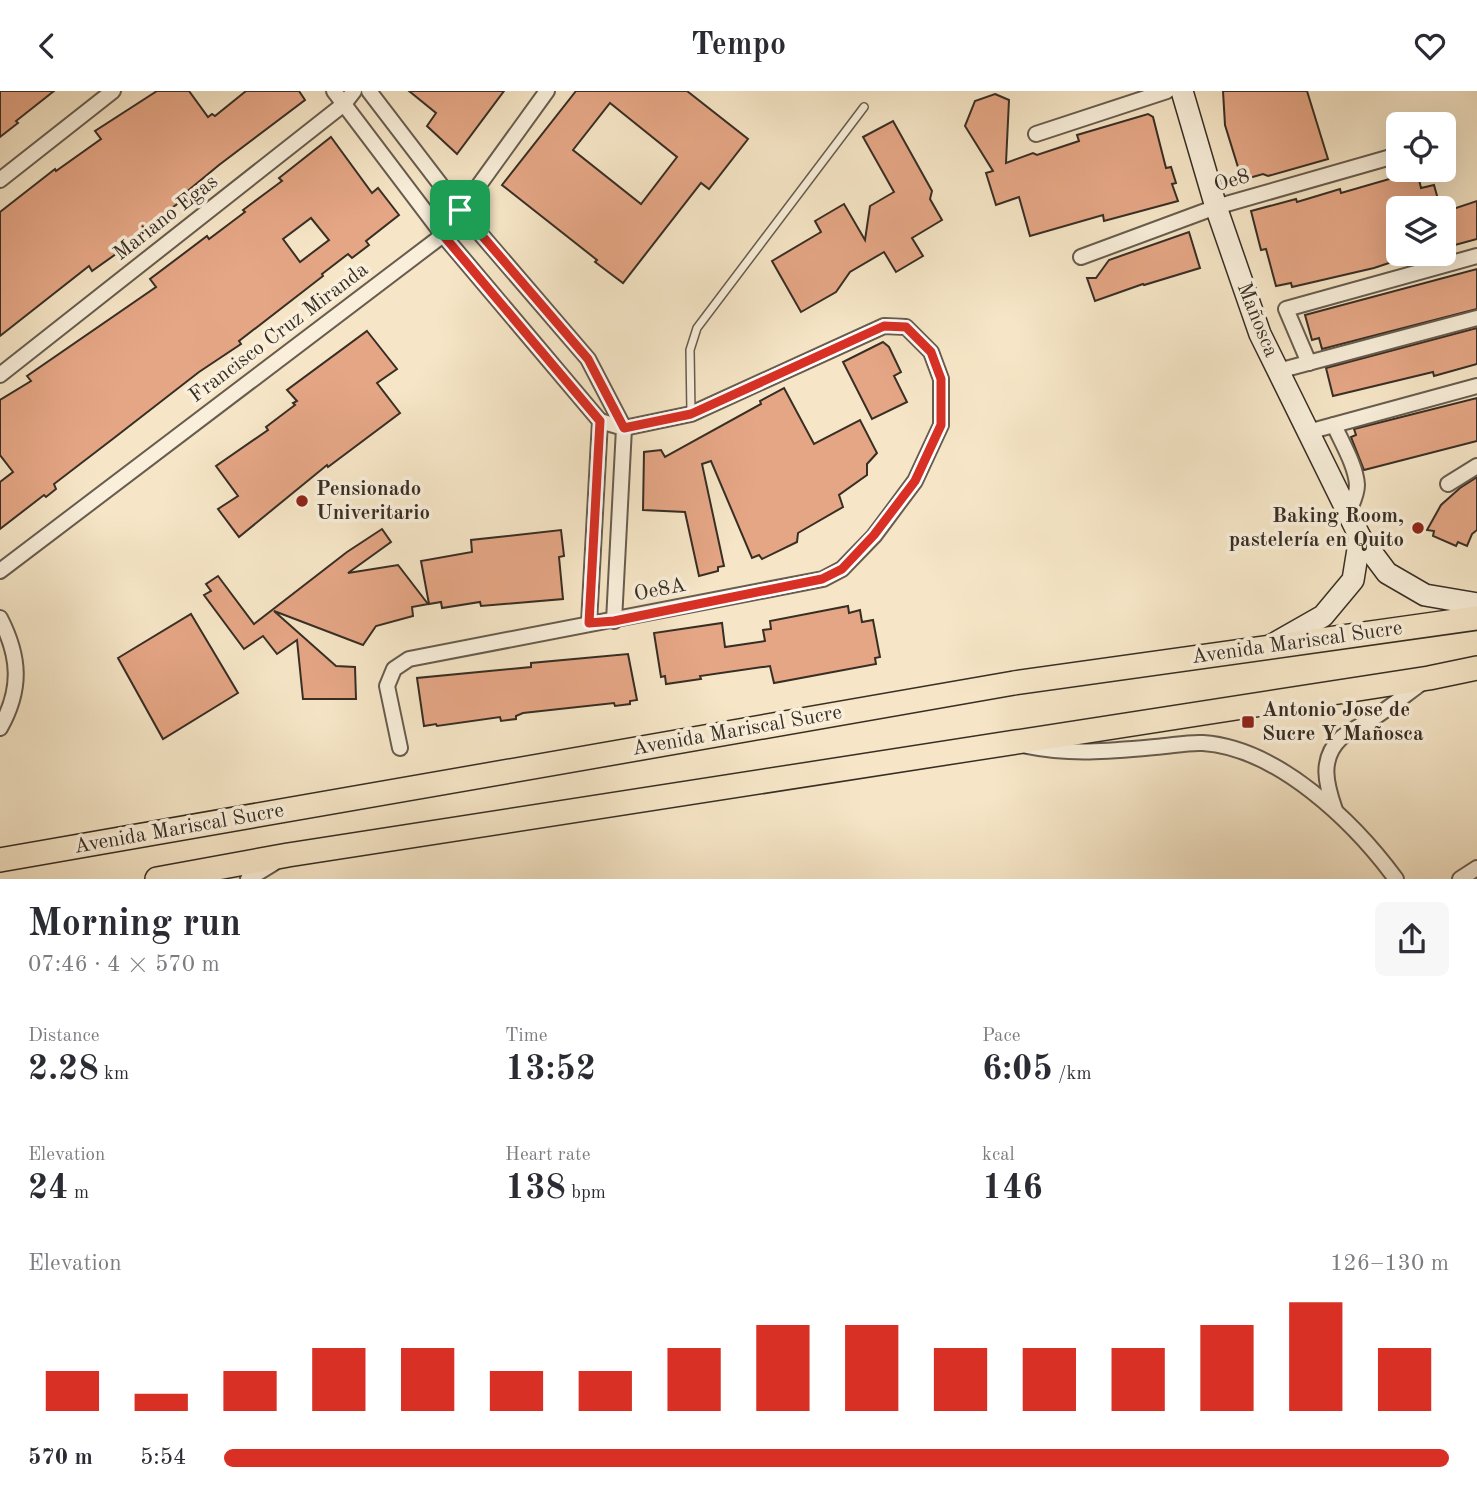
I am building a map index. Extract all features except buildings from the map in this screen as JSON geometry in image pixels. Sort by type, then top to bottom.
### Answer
[{"type":"main road","name":"Avenida Mariscal Sucre","points":[[0,860],[1014,683],[1477,618]]},
{"type":"main road","points":[[157,879],[288,855],[1429,678],[1477,668]]},
{"type":"street","points":[[0,180],[113,91]]},
{"type":"street","points":[[334,91],[443,235],[600,421],[624,428],[691,414]]},
{"type":"street","name":"Mariano Egas","points":[[0,375],[345,104],[354,91]]},
{"type":"street","points":[[369,91],[460,210],[588,359],[624,428],[614,621]]},
{"type":"street","name":"Francisco Cruz Miranda","points":[[0,571],[443,235],[547,91]]},
{"type":"street","points":[[1036,134],[1167,91]]},
{"type":"street","name":"Mañosca","points":[[1182,91],[1216,207],[1260,334],[1360,537],[1387,573],[1425,595],[1477,604]]},
{"type":"street","name":"Oe8","points":[[1081,257],[1216,207],[1386,158]]},
{"type":"street","points":[[1309,363],[1286,309],[1477,255]]},
{"type":"street","points":[[1278,371],[1477,319]]},
{"type":"street","name":"Oe8A","points":[[400,748],[387,686],[394,669],[409,659],[822,579],[842,569],[874,535],[915,481],[941,425],[941,379],[931,352],[906,327],[884,326],[691,414]]},
{"type":"street","points":[[1308,432],[1477,386]]},
{"type":"street","points":[[589,623],[600,421]]},
{"type":"street","points":[[1334,425],[1357,484],[1348,513]]},
{"type":"street","points":[[1448,484],[1477,466]]},
{"type":"street","points":[[1268,648],[1323,616],[1353,580],[1360,537]]},
{"type":"street","points":[[0,618],[8,633],[16,662],[13,695],[9,711],[0,728]]},
{"type":"street","points":[[1335,810],[1325,783],[1326,765],[1332,750],[1342,737],[1429,678]]},
{"type":"street","points":[[1012,743],[1056,752],[1101,752],[1203,743],[1236,749],[1272,764],[1335,810],[1396,879]]},
{"type":"street","points":[[248,879],[288,855]]},
{"type":"street","points":[[1460,879],[1477,868]]},
{"type":"lane","points":[[691,414],[690,351],[697,328],[864,107]]},
{"type":"place","name":"Pensionado Univeritario","points":[[302,501]]},
{"type":"place","name":"Baking Room, pastelería en Quito","points":[[1418,528]]},
{"type":"place","name":"Antonio Jose de Sucre Y Mañosca","points":[[1248,722]]},
{"type":"route","points":[[460,210],[588,359],[624,428],[691,414],[884,326],[906,327],[931,352],[941,379],[941,425],[915,481],[874,535],[842,569],[822,579],[614,621],[589,623],[600,421],[443,235],[460,210]]}]
